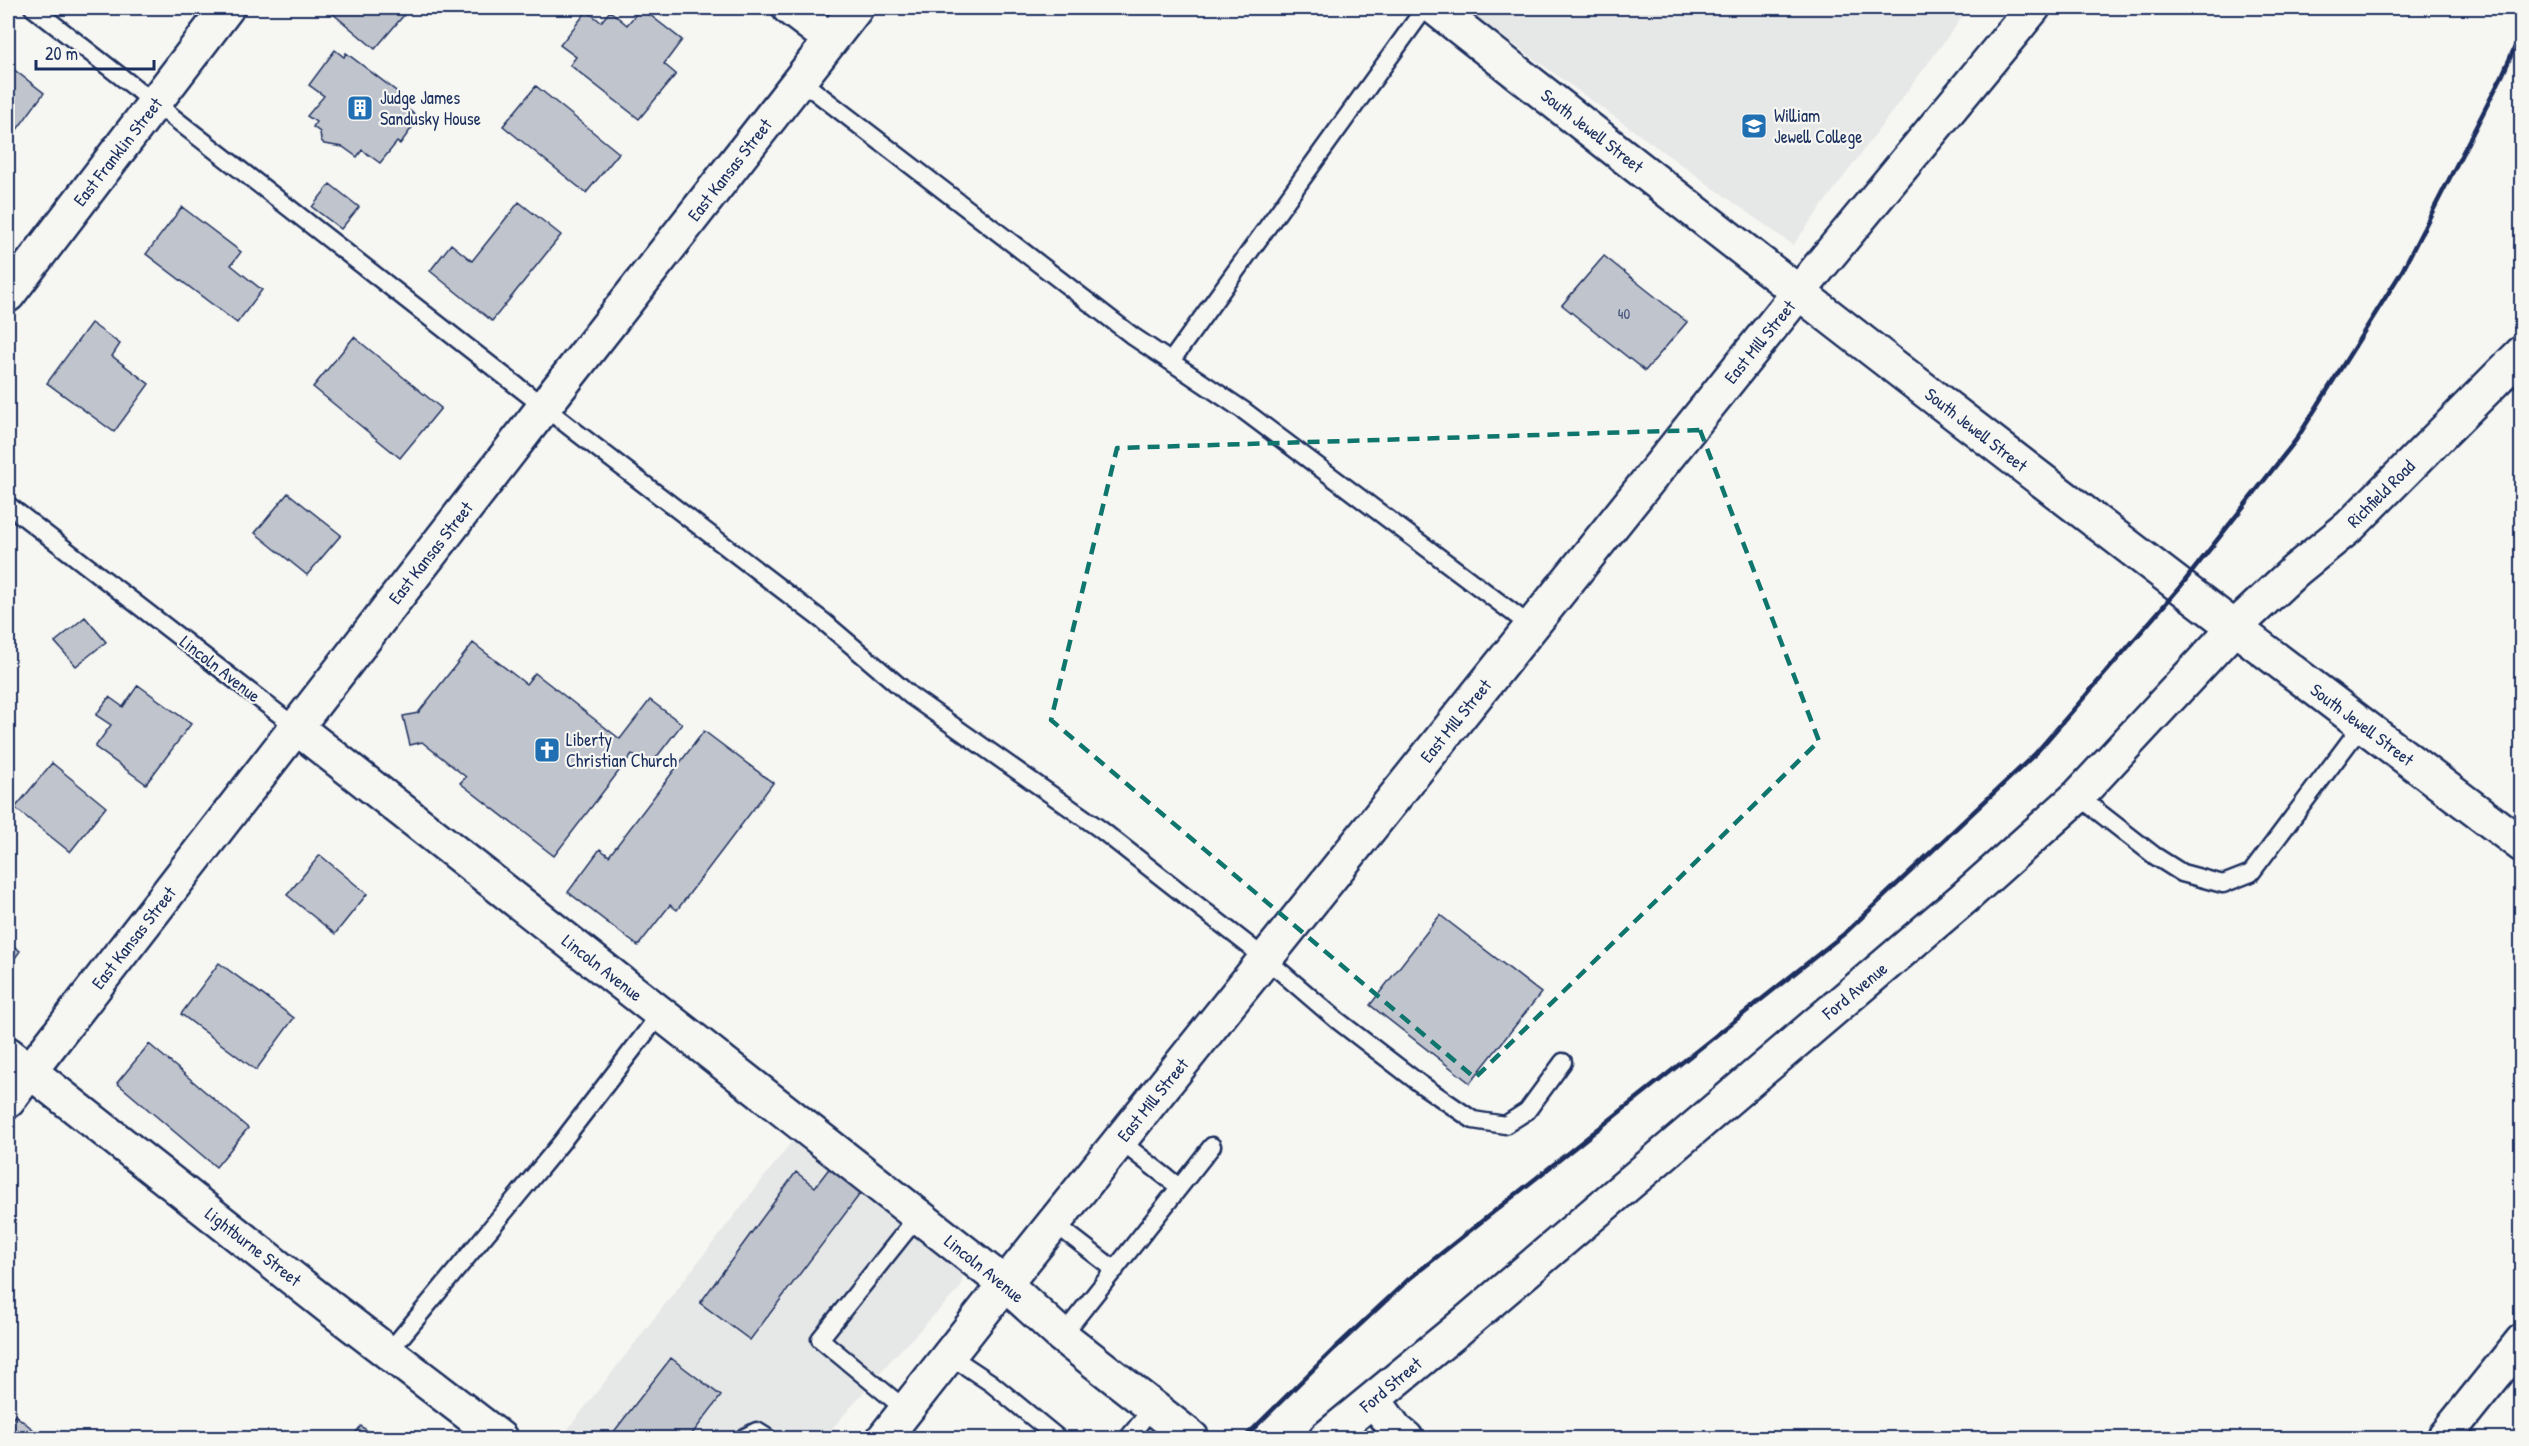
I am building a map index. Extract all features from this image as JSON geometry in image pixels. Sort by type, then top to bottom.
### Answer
[{"type":"street","name":"East Franklin Street","points":[[8,295],[227,8]]},
{"type":"street","points":[[789,8],[831,40]]},
{"type":"street","name":"East Kansas Street","points":[[8,1101],[19,1062],[297,728],[856,8]]},
{"type":"street","name":"South Jewell Street","points":[[1436,8],[1799,294],[2234,628],[2522,845]]},
{"type":"street","name":"East Mill Street","points":[[884,1438],[1799,294],[2033,8]]},
{"type":"street","name":"Richfield Road","points":[[2234,628],[2296,570],[2350,526],[2522,353]]},
{"type":"street","name":"Ford Avenue","points":[[1456,1331],[1955,906],[2078,796],[2234,628]]},
{"type":"street","name":"Lincoln Avenue","points":[[297,728],[1005,1284],[1062,1336],[1192,1438]]},
{"type":"street","name":"Lightburne Street","points":[[19,1062],[499,1438]]},
{"type":"street","name":"Ford Street","points":[[1326,1438],[1456,1331]]},
{"type":"street","points":[[2444,1438],[2522,1341]]},
{"type":"street","points":[[1374,1400],[1396,1430],[1406,1438]]},
{"type":"lane","points":[[33,8],[544,407],[823,621],[911,696],[1100,829],[1419,1083],[1473,1120],[1505,1125],[1527,1111],[1563,1062]]},
{"type":"lane","points":[[1171,361],[1425,8]]},
{"type":"lane","points":[[800,80],[1134,337],[1243,410],[1532,627]]},
{"type":"lane","name":"Lincoln Avenue","points":[[8,505],[297,728]]},
{"type":"lane","points":[[2078,796],[2154,856],[2182,873],[2223,884],[2251,873],[2362,725]]},
{"type":"lane","points":[[388,1353],[561,1143],[660,1014]]},
{"type":"lane","points":[[1120,1141],[1179,1187]]},
{"type":"lane","points":[[1062,1336],[1212,1146]]},
{"type":"lane","points":[[906,1410],[820,1339],[918,1216]]},
{"type":"lane","points":[[1054,1223],[1115,1270]]},
{"type":"lane","points":[[950,1355],[991,1383],[1058,1438]]},
{"type":"lane","points":[[1128,1438],[1153,1407]]},
{"type":"lane","points":[[743,1438],[757,1431],[768,1438]]},
{"type":"highlighted area","points":[[1700,430],[1819,741],[1475,1078],[1051,720],[1117,448]]},
{"type":"shaded area","name":"William Jewell College","points":[[1463,8],[1969,8],[1793,245]]},
{"type":"shaded area","points":[[797,1135],[953,1263],[963,1276],[961,1287],[893,1358],[824,1438],[561,1438]]},
{"type":"building","points":[[337,8],[410,8],[375,49],[332,13]]},
{"type":"building","points":[[641,8],[682,40],[664,64],[676,74],[639,119],[570,65],[576,57],[560,45],[587,11],[601,22],[610,11],[627,25]]},
{"type":"building","name":"Judge James Sandusky House","points":[[335,50],[344,57],[346,53],[400,94],[396,100],[419,118],[400,144],[397,142],[380,163],[362,150],[357,157],[343,147],[324,144],[320,132],[313,127],[316,122],[307,116],[324,96],[309,85]]},
{"type":"building","points":[[8,65],[44,93],[8,142]]},
{"type":"building","points":[[536,86],[619,153],[586,193],[503,126]]},
{"type":"building","points":[[330,184],[359,207],[341,229],[312,207]]},
{"type":"building","points":[[519,202],[561,235],[492,321],[430,271],[451,244],[472,261]]},
{"type":"building","points":[[182,207],[241,252],[231,265],[262,290],[237,323],[146,254]]},
{"type":"building","points":[[1604,256],[1687,322],[1645,371],[1562,305]]},
{"type":"building","points":[[91,323],[120,344],[112,356],[149,384],[114,432],[47,383]]},
{"type":"building","points":[[354,337],[441,408],[400,458],[313,387]]},
{"type":"building","points":[[288,493],[341,535],[307,575],[255,533]]},
{"type":"building","points":[[85,617],[106,642],[76,666],[55,642]]},
{"type":"building","name":"Liberty Christian Church","points":[[473,643],[526,684],[535,673],[620,739],[650,700],[682,724],[649,767],[632,754],[554,856],[460,783],[466,777],[422,742],[410,745],[403,716],[418,713]]},
{"type":"building","points":[[138,685],[191,724],[146,784],[95,747],[111,725],[96,715],[109,697],[123,707]]},
{"type":"building","points":[[704,731],[773,783],[677,910],[670,905],[638,946],[568,892],[600,849],[609,856]]},
{"type":"building","points":[[52,763],[106,807],[70,852],[15,808]]},
{"type":"building","points":[[320,855],[367,894],[335,934],[287,895]]},
{"type":"building","points":[[1440,915],[1541,993],[1470,1083],[1370,1005]]},
{"type":"building","points":[[8,942],[20,951],[8,968]]},
{"type":"building","points":[[219,963],[294,1018],[256,1070],[181,1014]]},
{"type":"building","points":[[149,1044],[248,1128],[216,1167],[117,1083]]},
{"type":"building","points":[[831,1166],[863,1190],[750,1340],[700,1303],[796,1172],[815,1187]]},
{"type":"building","points":[[671,1358],[721,1396],[689,1438],[609,1438]]},
{"type":"building","points":[[15,1415],[44,1438],[8,1438],[8,1425]]},
{"type":"building","points":[[361,1426],[377,1438],[351,1438]]},
{"type":"railway","points":[[1244,1438],[1409,1279],[1844,934],[2035,754],[2180,587],[2296,440],[2402,271],[2502,76],[2522,31]]},
{"type":"place","name":"Judge James Sandusky House","points":[[360,108]]},
{"type":"place","name":"William Jewell College","points":[[1754,126]]},
{"type":"place","name":"Liberty Christian Church","points":[[547,750]]}]
